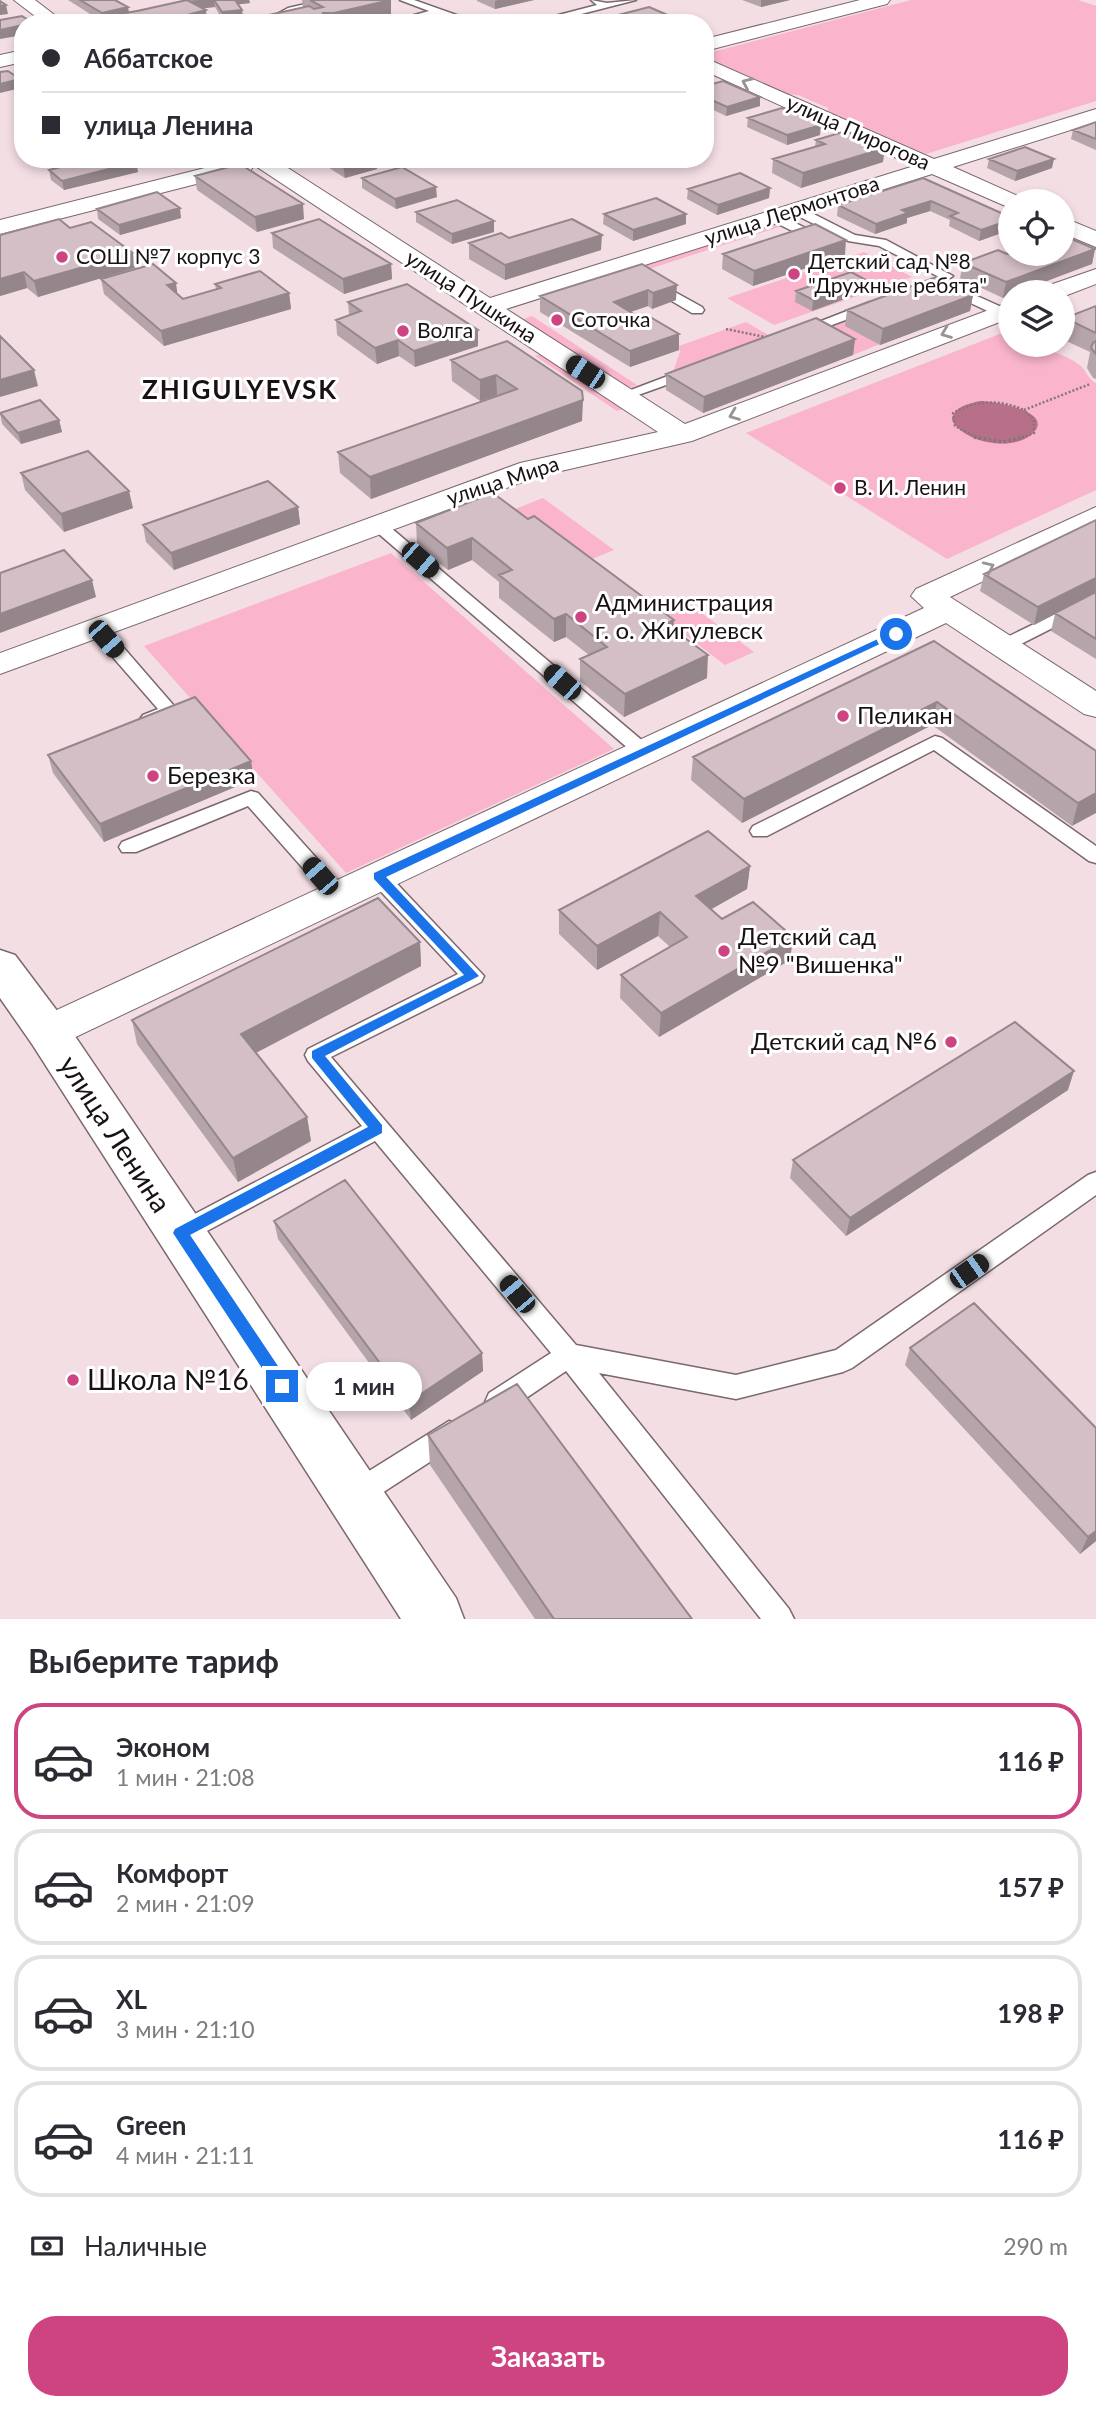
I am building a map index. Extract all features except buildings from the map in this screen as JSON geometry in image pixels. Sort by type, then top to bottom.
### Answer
[{"type":"street","points":[[23,0],[44,14]]},
{"type":"street","points":[[714,43],[881,0]]},
{"type":"street","name":"улица Пирогова","points":[[714,68],[998,196]]},
{"type":"street","name":"улица Лермонтова","points":[[488,307],[1096,115]]},
{"type":"street","points":[[0,227],[231,168]]},
{"type":"street","name":"улица Пушкина","points":[[274,168],[682,435]]},
{"type":"street","points":[[1075,231],[1096,240]]},
{"type":"street","points":[[1075,284],[1096,276]]},
{"type":"street","name":"улица Мира","points":[[0,664],[530,469],[682,435],[998,314]]},
{"type":"street","points":[[48,1032],[644,752],[937,603],[1096,516]]},
{"type":"street","points":[[937,603],[1096,706]]},
{"type":"street","name":"улица Ленина","points":[[0,965],[48,1032],[435,1619]]},
{"type":"lane","points":[[282,14],[338,0]]},
{"type":"lane","points":[[405,0],[451,14]]},
{"type":"lane","points":[[593,0],[606,6]]},
{"type":"lane","points":[[572,14],[631,0]]},
{"type":"lane","points":[[430,14],[443,11]]},
{"type":"lane","points":[[796,210],[852,238],[881,243],[936,281],[998,308]]},
{"type":"lane","points":[[774,216],[834,247]]},
{"type":"lane","points":[[621,265],[697,310]]},
{"type":"lane","points":[[936,281],[961,271]]},
{"type":"lane","points":[[778,339],[888,299]]},
{"type":"lane","points":[[622,396],[707,365]]},
{"type":"lane","points":[[378,525],[644,752]]},
{"type":"lane","points":[[1003,646],[1096,599]]},
{"type":"lane","points":[[97,628],[169,711],[132,725]]},
{"type":"lane","points":[[760,831],[935,742],[1096,856]]},
{"type":"lane","points":[[129,847],[251,797],[338,895]]},
{"type":"lane","points":[[378,876],[473,976],[316,1055],[569,1355],[779,1619]]},
{"type":"lane","points":[[181,1233],[377,1129]]},
{"type":"lane","points":[[355,1495],[569,1355],[736,1387],[843,1360],[1096,1182]]},
{"type":"path","points":[[726,329],[778,339]]},
{"type":"path","points":[[1024,410],[1034,420],[1034,433],[1015,442],[988,442],[968,436],[955,426],[953,413],[968,404],[993,401],[1024,410],[1090,384]]},
{"type":"shaded area","points":[[911,0],[1078,0],[1096,6],[1096,101],[926,154],[828,111],[828,108],[798,95],[787,94],[714,61],[714,52]]},
{"type":"shaded area","points":[[777,221],[785,225],[643,271],[634,266]]},
{"type":"shaded area","points":[[864,252],[912,277],[774,325],[727,298]]},
{"type":"shaded area","points":[[532,316],[637,385],[623,390],[518,321]]},
{"type":"shaded area","points":[[850,316],[880,344],[853,355],[793,342]]},
{"type":"shaded area","points":[[746,322],[770,336],[673,372],[680,352],[679,346]]},
{"type":"shaded area","points":[[998,335],[998,357],[1067,357],[1081,366],[1096,383],[1096,490],[947,559],[746,433]]},
{"type":"shaded area","points":[[549,351],[631,406],[617,411],[535,356]]},
{"type":"shaded area","points":[[980,401],[1020,409],[1037,420],[1037,427],[1031,435],[1011,443],[1000,444],[976,439],[958,428],[952,420],[959,409]]},
{"type":"shaded area","points":[[543,498],[614,550],[585,562],[515,509]]},
{"type":"shaded area","points":[[391,553],[614,749],[346,873],[144,646]]},
{"type":"shaded area","points":[[683,599],[754,652],[725,665],[654,611]]},
{"type":"place","name":"СОШ №7 корпус 3","points":[[62,257]]},
{"type":"place","name":"Детский сад №8 \"Дружные ребята\"","points":[[794,274]]},
{"type":"place","name":"Соточка","points":[[557,320]]},
{"type":"place","name":"Волга","points":[[403,331]]},
{"type":"place","name":"В. И. Ленин","points":[[840,488]]},
{"type":"place","name":"Администрация г. о. Жигулевск","points":[[581,617]]},
{"type":"place","name":"Пеликан","points":[[843,716]]},
{"type":"place","name":"Березка","points":[[153,776]]},
{"type":"place","name":"Детский сад №9 \"Вишенка\"","points":[[724,951]]},
{"type":"place","name":"Детский сад №6","points":[[951,1042]]},
{"type":"place","name":"Школа №16","points":[[73,1380]]},
{"type":"district","name":"ZHIGULYEVSK","points":[[240,390]]},
{"type":"route","points":[[282,1386],[181,1233],[377,1129],[316,1055],[473,976],[378,876],[896,634]]}]
